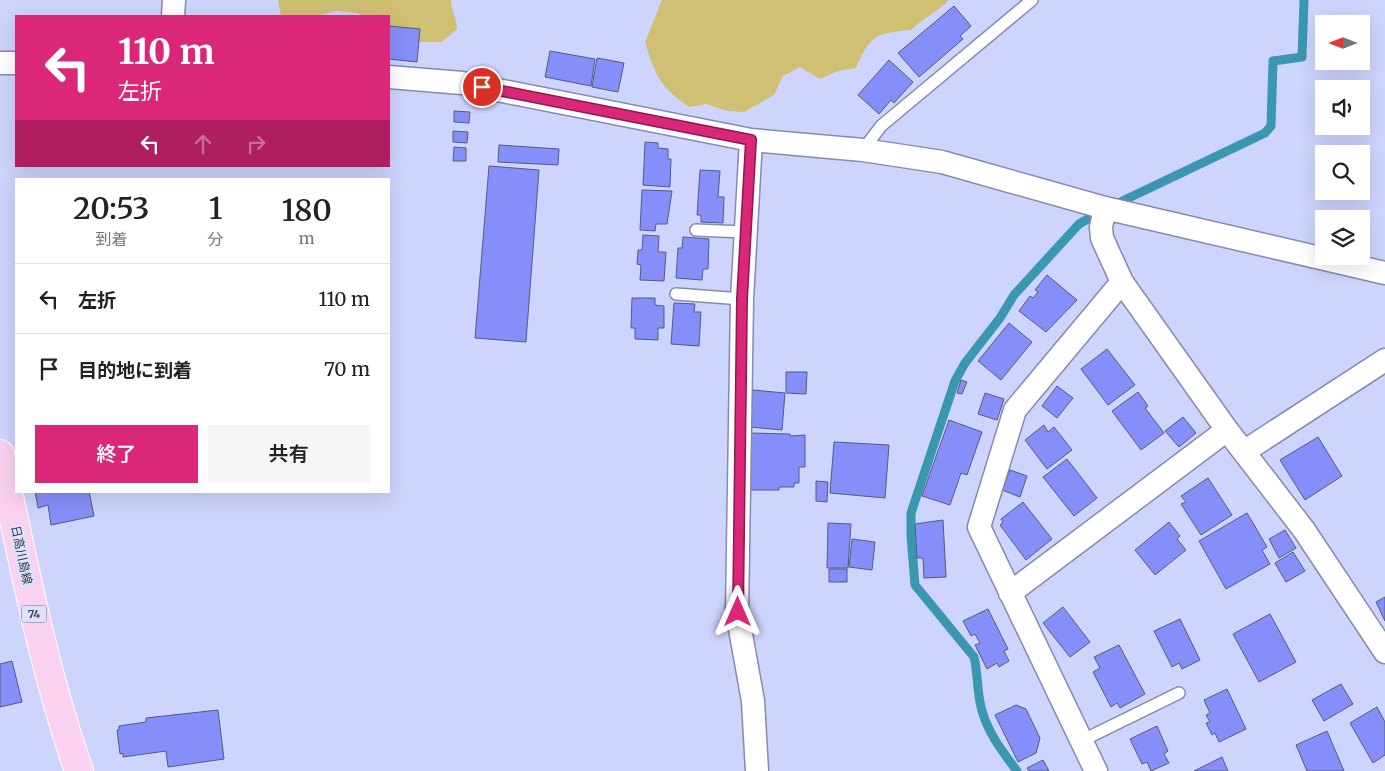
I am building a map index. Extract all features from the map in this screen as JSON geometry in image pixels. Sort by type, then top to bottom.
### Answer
[{"type":"main road","name":"日高川島線","points":[[0,454],[37,626],[62,722],[79,771]]},
{"type":"street","points":[[174,0],[174,15]]},
{"type":"street","points":[[0,63],[15,63]]},
{"type":"street","points":[[390,78],[462,83],[751,140],[863,150],[942,162],[1105,208],[1385,273]]},
{"type":"street","points":[[751,140],[744,232],[742,299],[738,612],[753,701],[757,771]]},
{"type":"street","points":[[1105,208],[1101,227],[1102,238],[1122,282],[1227,430],[1246,452],[1304,530],[1385,652]]},
{"type":"street","points":[[1096,771],[979,527],[1015,410],[1122,282]]},
{"type":"street","points":[[1246,452],[1385,360]]},
{"type":"street","points":[[1010,593],[1227,430]]},
{"type":"lane","points":[[863,150],[881,126],[1032,0]]},
{"type":"lane","points":[[696,230],[744,232]]},
{"type":"lane","points":[[676,294],[742,299]]},
{"type":"lane","points":[[1081,741],[1178,693]]},
{"type":"shaded area","points":[[278,0],[451,0],[457,29],[442,42],[420,42],[398,28],[390,27],[390,15],[361,15],[358,13],[336,11],[321,15],[281,15]]},
{"type":"shaded area","points":[[662,0],[949,0],[911,30],[882,35],[870,42],[856,68],[838,71],[820,79],[800,67],[783,76],[774,95],[744,112],[727,111],[706,104],[689,107],[664,86],[652,63],[645,42]]},
{"type":"building","points":[[954,6],[971,26],[960,36],[963,39],[919,77],[898,53]]},
{"type":"building","points":[[390,26],[420,29],[417,62],[390,59]]},
{"type":"building","points":[[550,51],[595,59],[591,86],[545,77]]},
{"type":"building","points":[[597,58],[624,63],[618,92],[592,87]]},
{"type":"building","points":[[889,60],[913,82],[894,103],[891,100],[879,114],[858,95]]},
{"type":"building","points":[[454,111],[470,112],[469,123],[454,122]]},
{"type":"building","points":[[453,131],[468,132],[467,143],[453,142]]},
{"type":"building","points":[[645,142],[658,143],[658,148],[668,149],[668,159],[671,159],[670,187],[643,185]]},
{"type":"building","points":[[499,145],[559,149],[558,165],[498,162]]},
{"type":"building","points":[[454,147],[466,148],[466,161],[453,161]]},
{"type":"building","points":[[489,166],[539,170],[526,342],[475,338]]},
{"type":"building","points":[[700,170],[720,171],[718,197],[724,197],[723,223],[701,222],[701,215],[697,215]]},
{"type":"building","points":[[642,190],[672,191],[667,224],[656,224],[655,231],[640,230]]},
{"type":"building","points":[[643,235],[659,236],[658,252],[666,252],[664,281],[640,280],[641,265],[637,264],[638,250],[642,250]]},
{"type":"building","points":[[683,237],[709,239],[708,269],[703,269],[702,280],[676,278],[678,248],[682,248]]},
{"type":"building","points":[[1047,275],[1077,300],[1046,332],[1019,311],[1030,296],[1033,298],[1038,292],[1035,290]]},
{"type":"building","points":[[632,298],[655,298],[655,305],[664,306],[664,328],[658,328],[658,340],[635,339],[635,328],[631,328]]},
{"type":"building","points":[[674,303],[695,304],[694,312],[701,312],[699,346],[671,344]]},
{"type":"building","points":[[1009,323],[1032,342],[1001,380],[978,361]]},
{"type":"building","points":[[1107,349],[1135,385],[1108,405],[1081,369]]},
{"type":"building","points":[[786,372],[807,372],[806,394],[786,393]]},
{"type":"building","points":[[961,380],[967,382],[962,394],[957,393]]},
{"type":"building","points":[[1057,386],[1073,398],[1057,418],[1042,406]]},
{"type":"building","points":[[753,390],[785,393],[782,430],[750,427]]},
{"type":"building","points":[[1138,392],[1148,406],[1145,408],[1164,433],[1141,450],[1112,411]]},
{"type":"building","points":[[985,393],[1004,399],[997,420],[978,414]]},
{"type":"building","points":[[1183,417],[1196,433],[1179,447],[1165,431]]},
{"type":"building","points":[[949,420],[982,432],[967,475],[961,473],[950,505],[922,496]]},
{"type":"building","points":[[1044,425],[1048,432],[1054,427],[1072,450],[1047,469],[1025,440]]},
{"type":"building","points":[[750,433],[790,434],[790,436],[805,435],[805,467],[799,467],[799,483],[794,483],[794,487],[779,487],[779,490],[750,490]]},
{"type":"building","points":[[1318,437],[1342,476],[1305,500],[1280,460]]},
{"type":"building","points":[[834,442],[889,445],[885,498],[830,493]]},
{"type":"building","points":[[1067,459],[1097,498],[1074,516],[1043,477]]},
{"type":"building","points":[[1010,470],[1027,476],[1020,497],[1002,490]]},
{"type":"building","points":[[1208,478],[1232,515],[1201,535],[1181,504],[1186,502],[1181,496]]},
{"type":"building","points":[[816,481],[828,482],[827,502],[816,501]]},
{"type":"building","points":[[35,493],[89,493],[94,516],[51,525],[48,505],[38,508]]},
{"type":"building","points":[[1023,502],[1052,539],[1026,560],[1000,525],[1003,522],[1001,519]]},
{"type":"building","points":[[1247,513],[1267,547],[1262,550],[1270,564],[1226,589],[1199,541]]},
{"type":"building","points":[[943,520],[946,577],[924,578],[923,558],[917,558],[915,524]]},
{"type":"building","points":[[1169,522],[1180,536],[1177,539],[1186,550],[1155,575],[1135,550]]},
{"type":"building","points":[[828,523],[851,524],[848,568],[827,568]]},
{"type":"building","points":[[1285,530],[1296,548],[1279,558],[1269,539]]},
{"type":"building","points":[[852,539],[875,542],[872,570],[849,567]]},
{"type":"building","points":[[1293,552],[1305,571],[1286,582],[1275,563]]},
{"type":"building","points":[[829,569],[847,569],[847,582],[829,582]]},
{"type":"building","points":[[1385,597],[1385,621],[1376,602]]},
{"type":"building","points":[[1063,607],[1090,642],[1070,657],[1043,623]]},
{"type":"building","points":[[988,609],[1008,649],[1004,651],[1009,661],[999,667],[997,663],[987,669],[975,645],[980,643],[975,634],[971,636],[963,621]]},
{"type":"building","points":[[1270,614],[1296,662],[1259,682],[1233,634]]},
{"type":"building","points":[[1180,619],[1200,660],[1182,669],[1179,663],[1172,667],[1154,631]]},
{"type":"building","points":[[1119,645],[1145,694],[1120,708],[1117,703],[1111,707],[1093,672],[1100,668],[1094,657]]},
{"type":"building","points":[[12,661],[22,702],[0,707],[0,664]]},
{"type":"building","points":[[1341,684],[1353,704],[1324,721],[1312,700]]},
{"type":"building","points":[[1227,689],[1246,729],[1219,742],[1215,733],[1212,735],[1206,723],[1210,722],[1206,715],[1210,713],[1204,700]]},
{"type":"building","points":[[1016,705],[1026,709],[1040,738],[1036,753],[1018,762],[995,715]]},
{"type":"building","points":[[1377,707],[1385,722],[1385,755],[1373,763],[1350,723]]},
{"type":"building","points":[[218,710],[224,759],[168,767],[166,751],[123,757],[123,753],[120,754],[117,730],[119,730],[119,726],[146,722],[146,718]]},
{"type":"building","points":[[1157,726],[1168,751],[1164,754],[1169,763],[1151,771],[1147,762],[1142,764],[1130,739]]},
{"type":"building","points":[[1327,731],[1344,771],[1307,771],[1296,745]]},
{"type":"building","points":[[1222,757],[1228,771],[1194,771]]},
{"type":"building","points":[[1043,760],[1049,771],[1029,771],[1027,768]]},
{"type":"waterway","points":[[1112,206],[1265,133],[1271,126],[1273,61],[1302,57],[1304,0]]},
{"type":"waterway","points":[[1017,771],[987,725],[980,701],[974,657],[915,585],[911,513],[955,381],[965,363],[1000,318],[1014,295],[1079,224],[1100,212]]},
{"type":"route","points":[[482,87],[751,140],[744,232],[742,299],[737,521],[738,612]]}]
